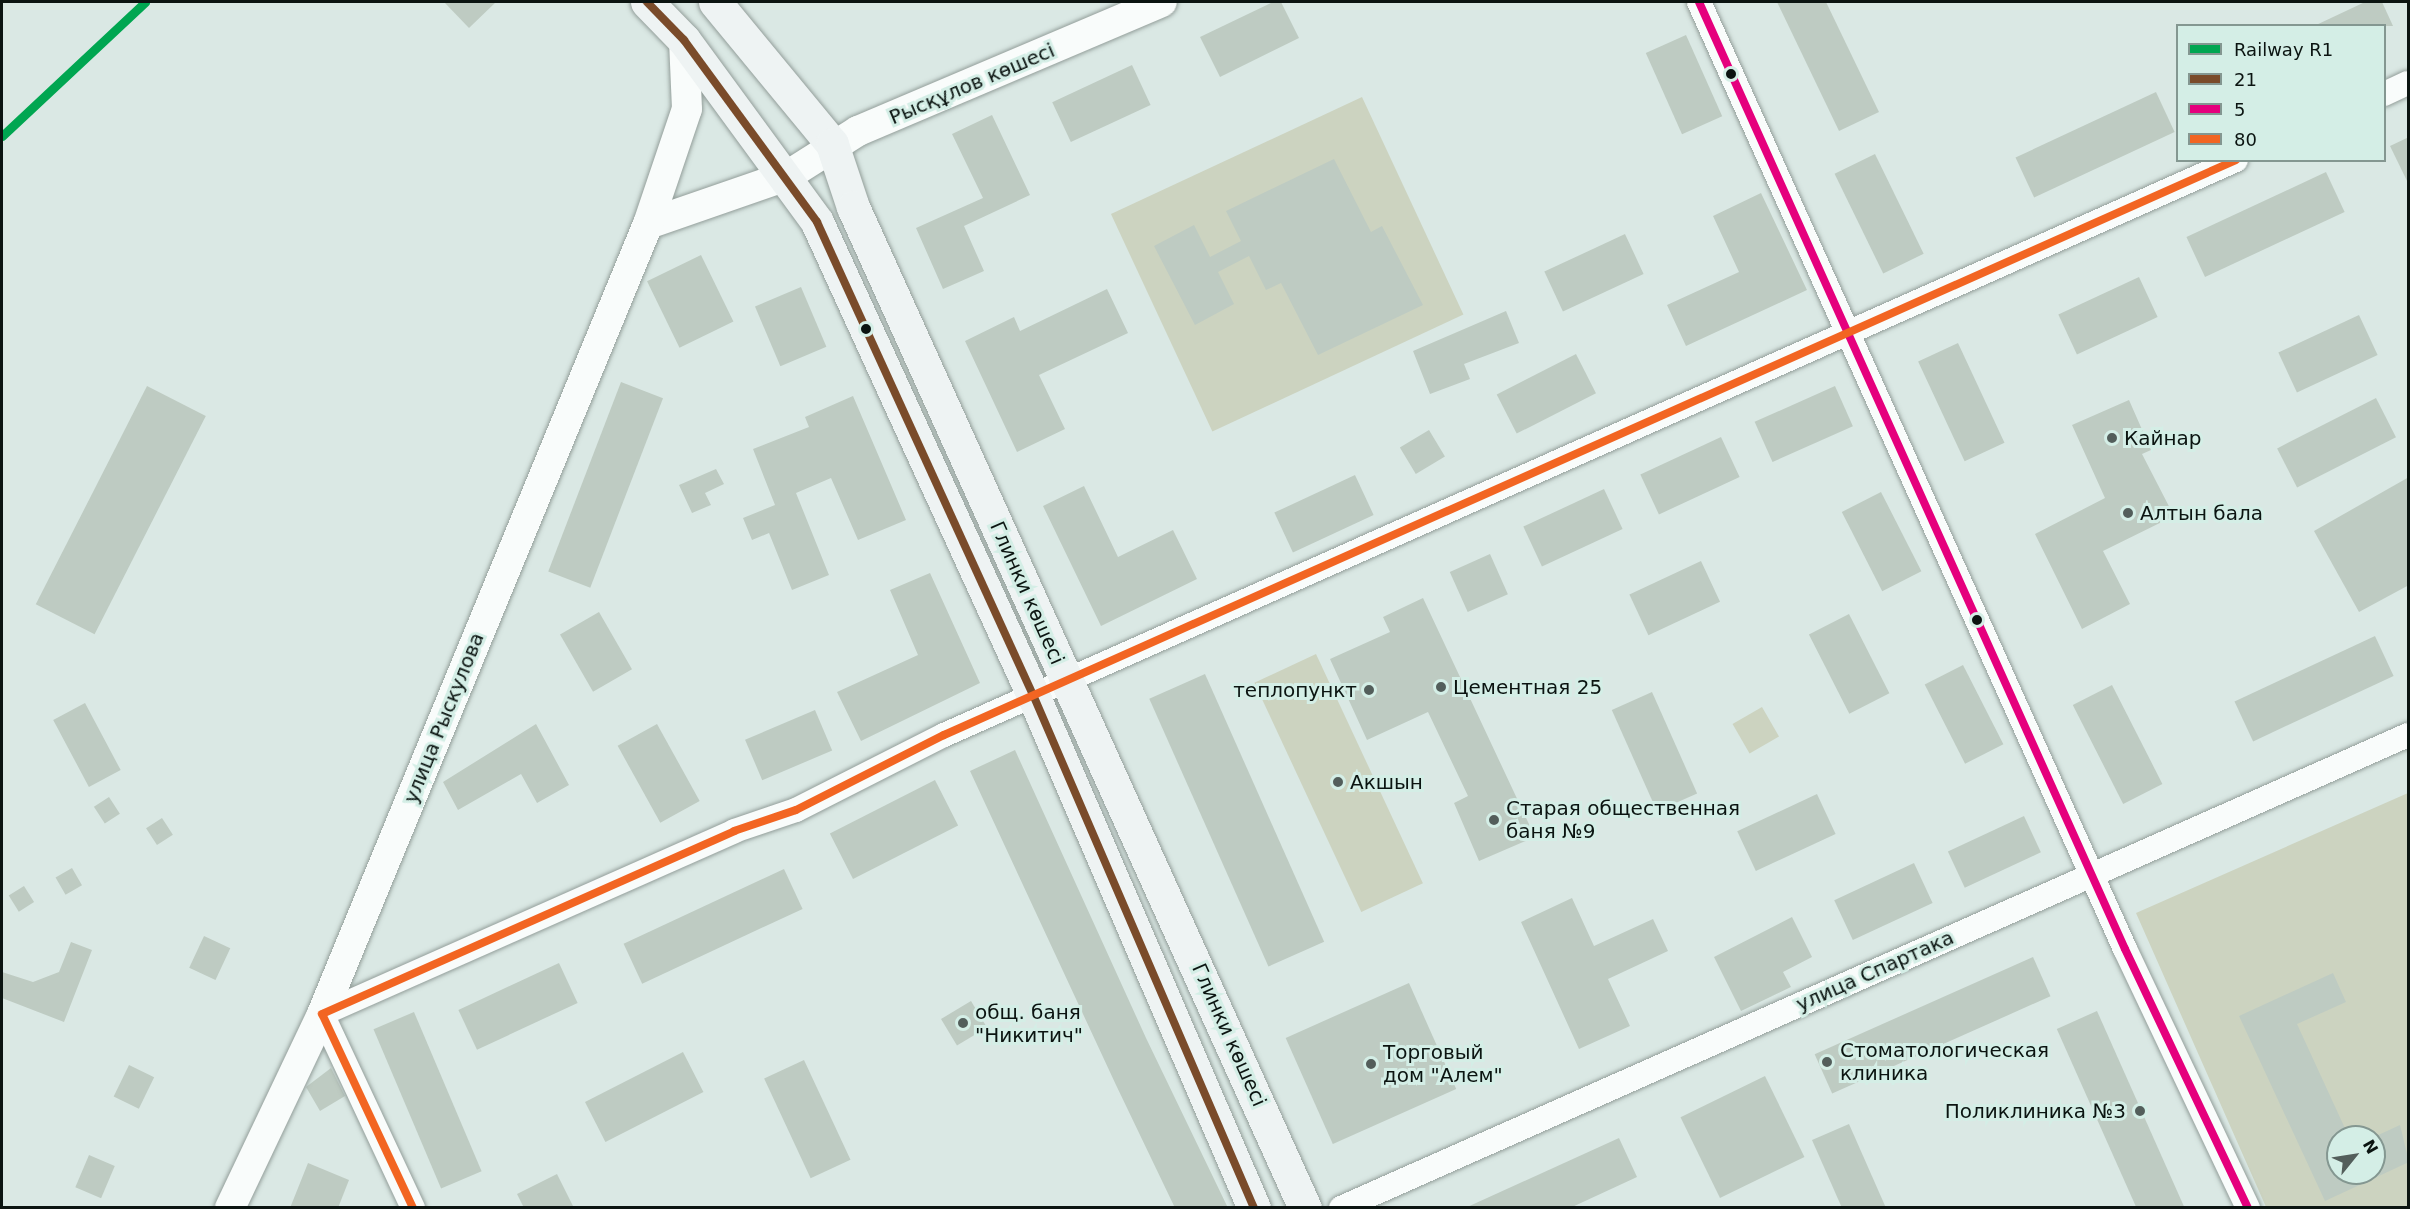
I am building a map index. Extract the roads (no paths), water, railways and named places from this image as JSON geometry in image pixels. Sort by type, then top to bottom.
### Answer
[{"type":"main road","name":"Глинки көшесі","points":[[647,2],[684,40],[787,176],[817,222],[1034,698],[1254,1208]]},
{"type":"main road","name":"Глинки көшесі","points":[[715,2],[832,144],[853,207],[1305,1208]]},
{"type":"street","name":"Рысқұлов көшесі","points":[[787,176],[832,144],[1162,2]]},
{"type":"street","points":[[1699,2],[2092,870],[2248,1208]]},
{"type":"street","name":"улица Рыскулова","points":[[230,1208],[322,1014],[648,224],[687,109],[684,40]]},
{"type":"street","points":[[2386,94],[2409,83]]},
{"type":"street","points":[[413,1208],[322,1014],[734,831],[796,810],[944,735],[1034,698],[2232,162]]},
{"type":"street","points":[[648,224],[787,176]]},
{"type":"street","name":"улица Спартака","points":[[1341,1208],[2092,870],[2409,735]]},
{"type":"rail line","name":"R1","points":[[2,136],[145,2]]},
{"type":"place","name":"Кайнар","points":[[2112,438]]},
{"type":"place","name":"Алтын бала","points":[[2128,513]]},
{"type":"place","name":"Цементная 25","points":[[1441,687]]},
{"type":"place","name":"теплопункт","points":[[1369,690]]},
{"type":"place","name":"Акшын","points":[[1338,782]]},
{"type":"place","name":"Старая общественная баня №9","points":[[1494,820]]},
{"type":"place","name":"общ. баня \"Никитич\"","points":[[963,1023]]},
{"type":"place","name":"Стоматологическая клиника","points":[[1827,1062]]},
{"type":"place","name":"Торговый дом \"Алем\"","points":[[1371,1064]]},
{"type":"place","name":"Поликлиника №3","points":[[2140,1111]]}]
